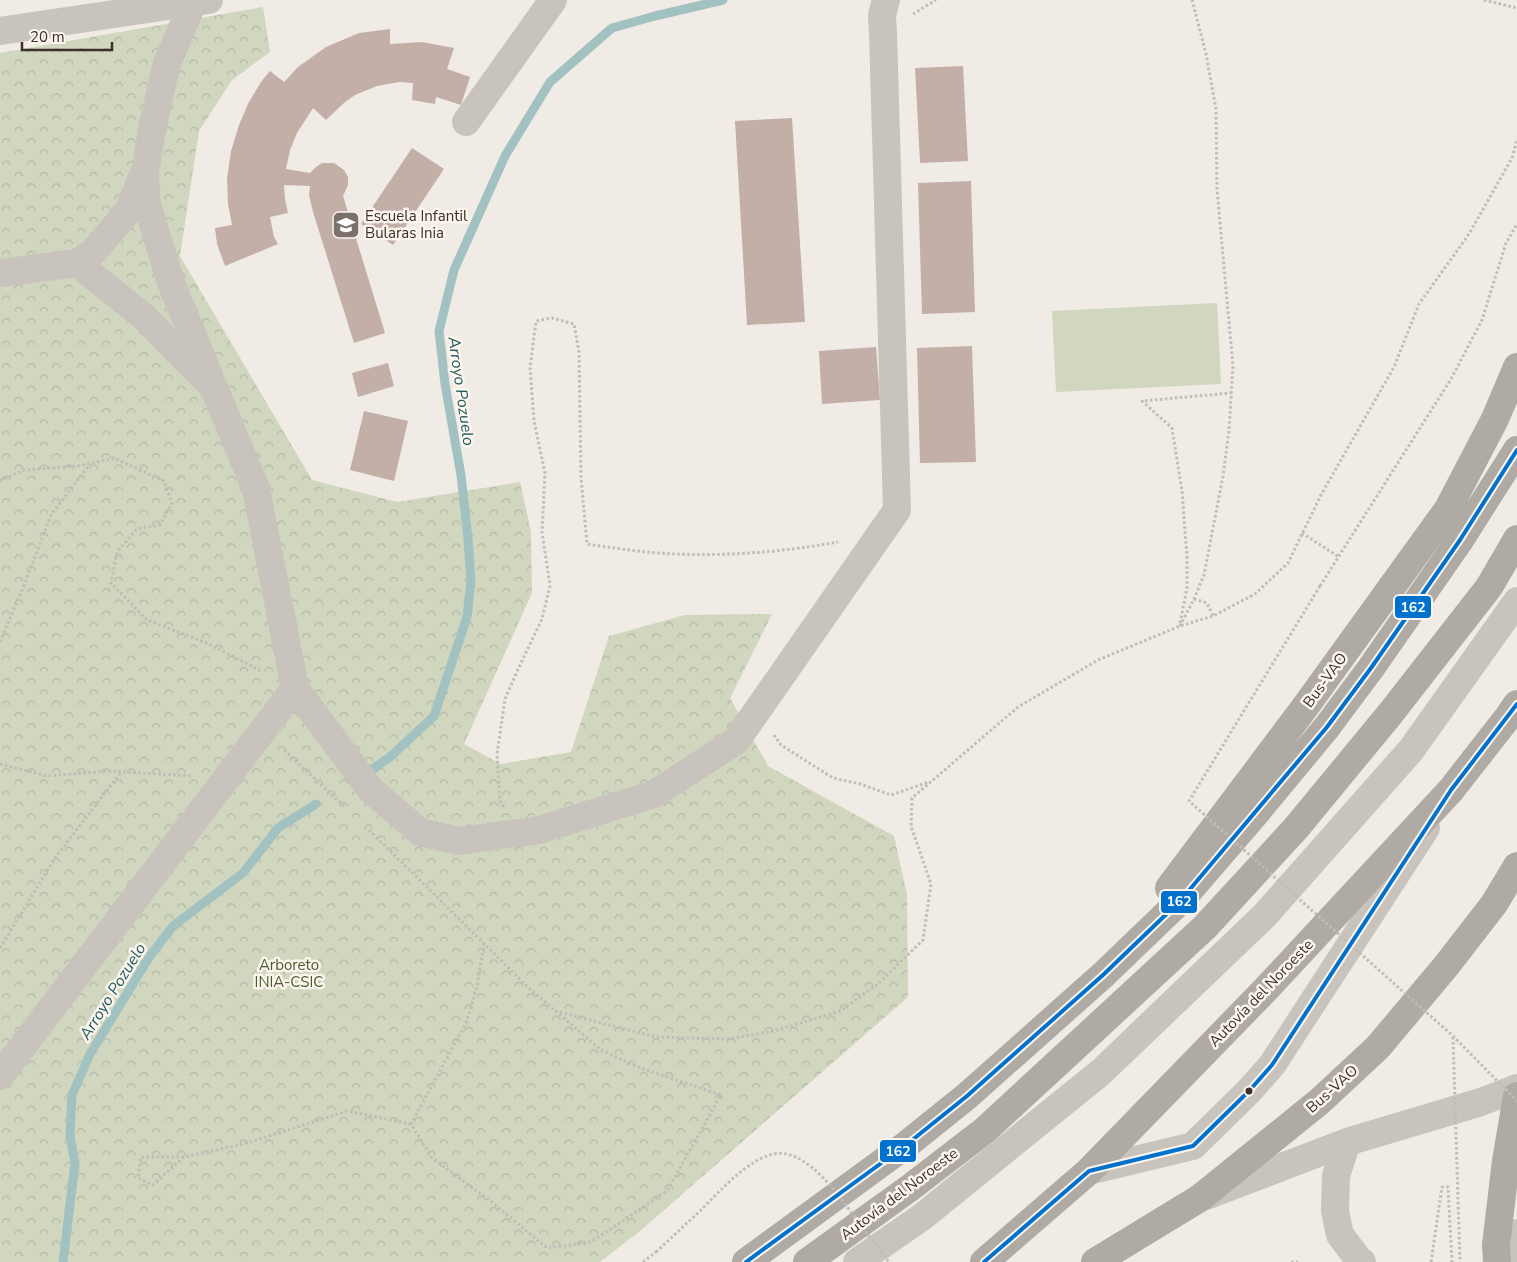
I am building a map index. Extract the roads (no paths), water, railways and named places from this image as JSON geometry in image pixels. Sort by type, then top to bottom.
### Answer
[{"type":"highway","name":"Bus-VAO","points":[[1104,975],[1305,708],[1448,509],[1495,419],[1517,367]]},
{"type":"highway","name":"Autovía del Noroeste","points":[[746,1262],[906,1145],[967,1096],[1104,975],[1180,901],[1327,727],[1371,668],[1460,540],[1517,450]]},
{"type":"highway","name":"Autovía del Noroeste","points":[[807,1262],[911,1188],[977,1135],[1205,927],[1296,828],[1390,714],[1489,587],[1517,539]]},
{"type":"highway","name":"Autovía del Noroeste","points":[[984,1262],[1089,1171],[1259,996],[1451,790],[1517,704]]},
{"type":"highway","name":"Bus-VAO","points":[[1095,1262],[1200,1198],[1320,1101],[1378,1047],[1446,966],[1494,904],[1517,866]]},
{"type":"highway","name":"Autovía del Noroeste","points":[[1057,1064],[1104,975]]},
{"type":"highway","points":[[1497,1262],[1496,1245],[1506,1161],[1517,1096]]},
{"type":"street","points":[[466,122],[553,0]]},
{"type":"street","points":[[201,1],[166,66],[145,172],[146,201],[171,283],[256,488],[295,688],[370,789],[420,832],[459,841],[539,830],[654,794],[736,741],[897,510],[883,24],[886,0]]},
{"type":"street","points":[[0,31],[201,1]]},
{"type":"street","points":[[0,273],[77,263],[93,252],[129,210],[145,172]]},
{"type":"street","points":[[77,263],[143,316],[214,388]]},
{"type":"street","points":[[857,1262],[922,1217],[1101,1072],[1265,915],[1411,750],[1517,601]]},
{"type":"street","points":[[0,1076],[295,688]]},
{"type":"street","points":[[1089,1171],[1193,1146],[1249,1091],[1272,1065],[1451,790]]},
{"type":"street","points":[[1200,1198],[1347,1142],[1481,1102],[1517,1088]]},
{"type":"street","points":[[1347,1142],[1336,1176],[1335,1211],[1340,1235],[1362,1262]]},
{"type":"street","points":[[1511,1262],[1517,1233]]},
{"type":"waterway","name":"Arroyo Pozuelo","points":[[371,770],[390,757],[434,716],[467,617],[471,580],[468,539],[461,475],[445,384],[439,331],[454,270],[505,156],[550,82],[612,28],[723,0]]},
{"type":"waterway","name":"Arroyo Pozuelo","points":[[63,1262],[75,1163],[70,1136],[72,1095],[90,1054],[150,956],[173,926],[243,873],[278,828],[316,804]]},
{"type":"place","name":"Escuela Infantil Bularas Inia","points":[[346,225]]},
{"type":"park label","name":"Arboreto INIA-CSIC","points":[[289,974]]}]
